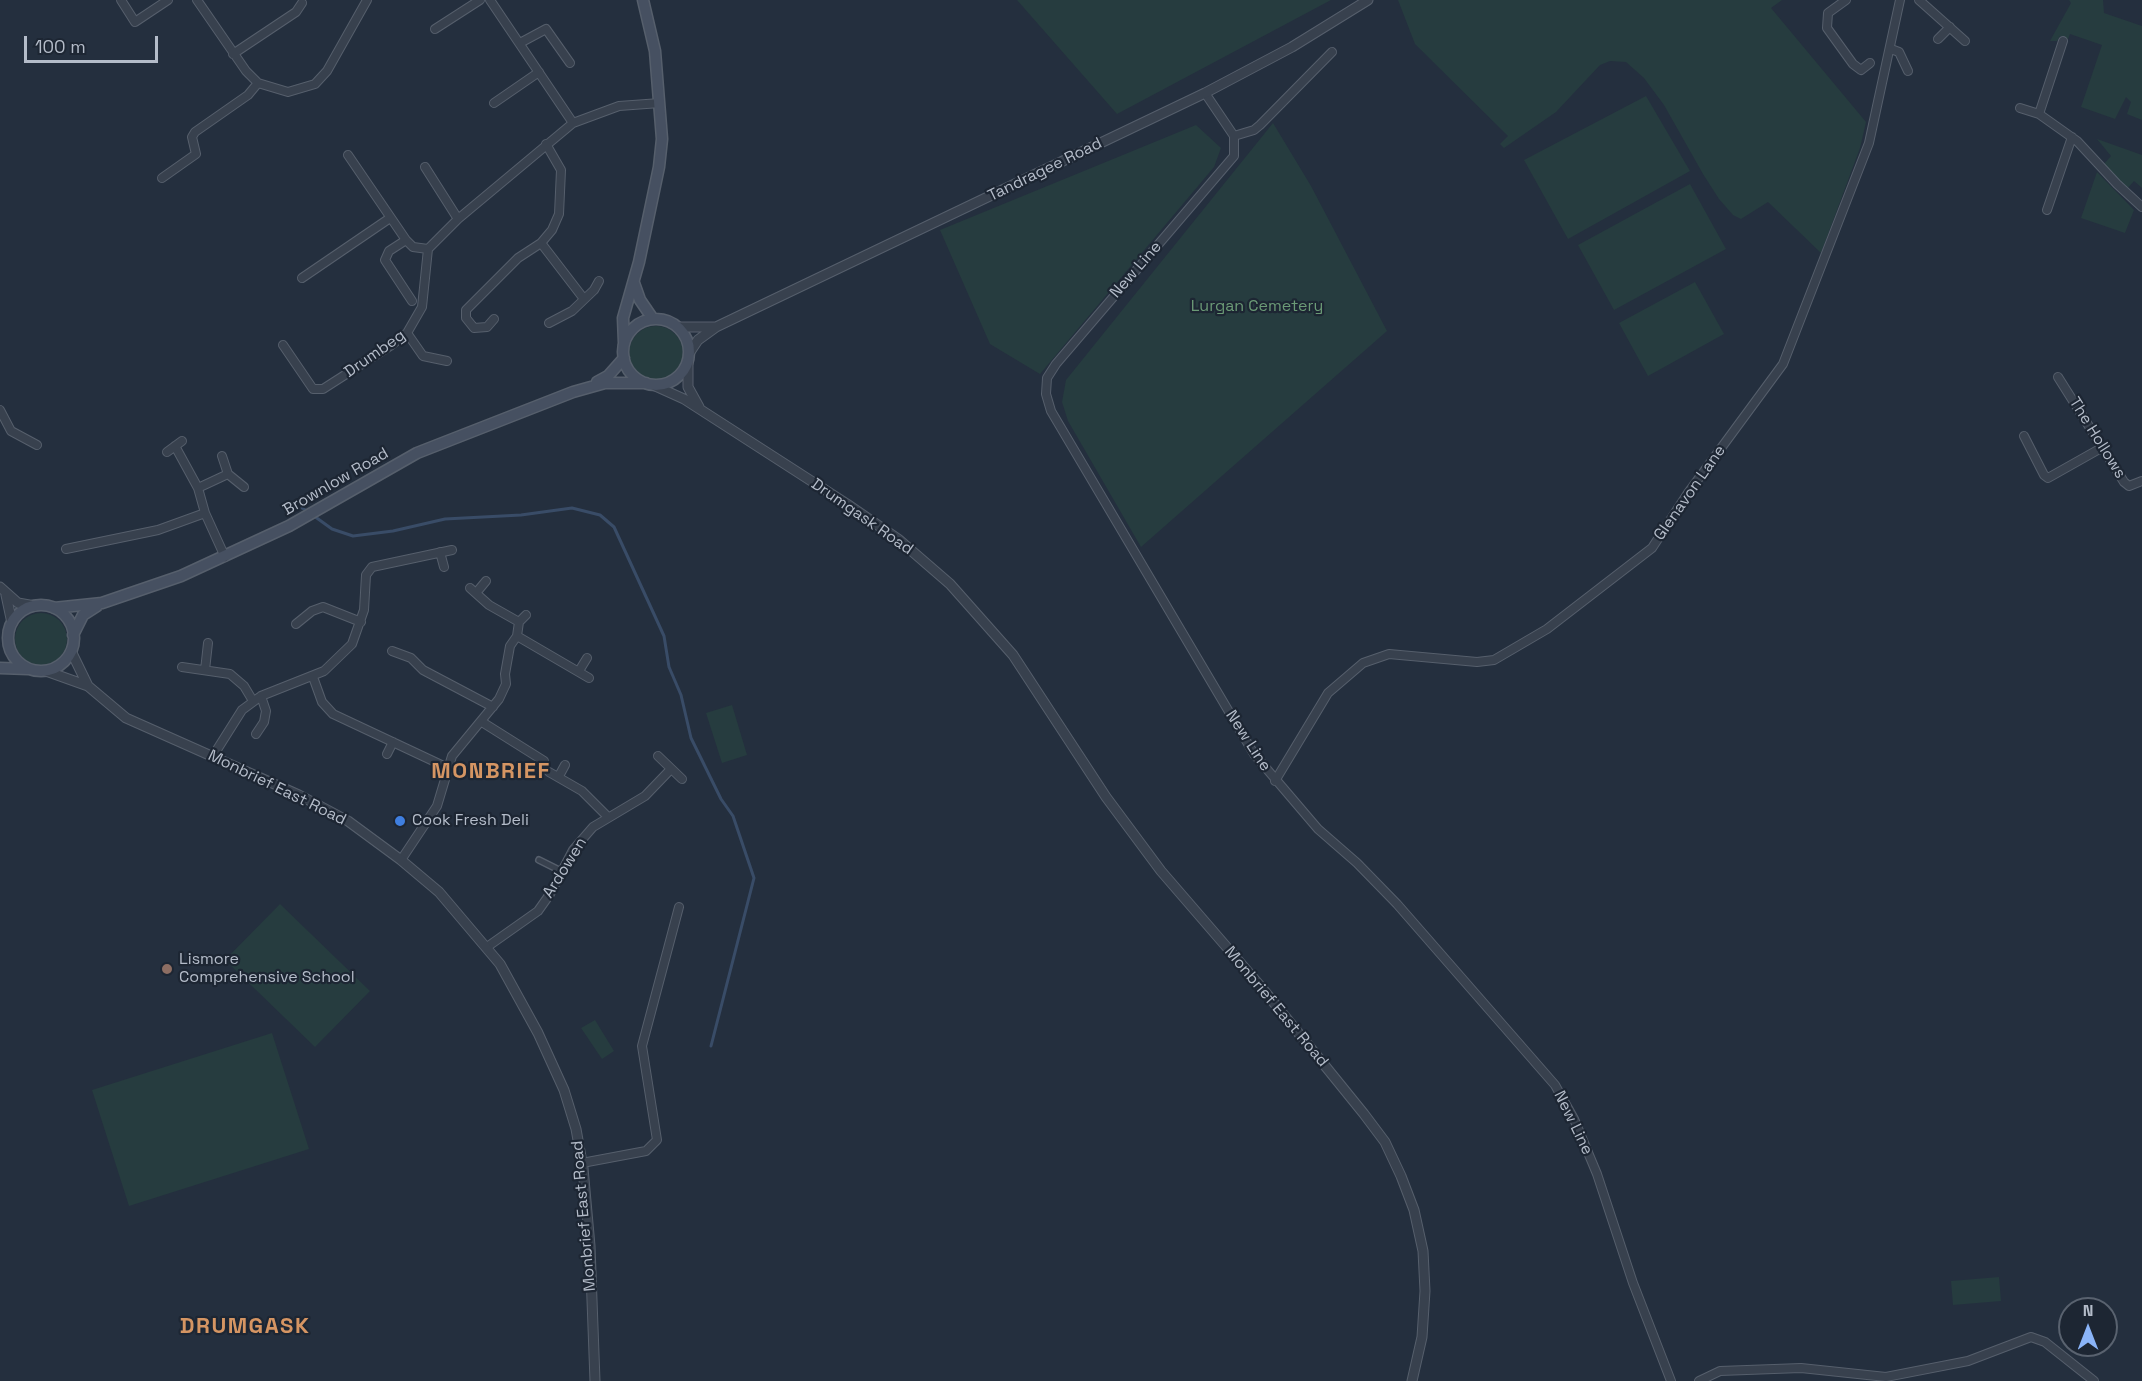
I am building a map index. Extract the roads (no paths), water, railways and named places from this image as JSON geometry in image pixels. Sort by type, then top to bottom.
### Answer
[{"type":"main road","points":[[624,343],[638,325],[653,319],[671,322],[678,327],[688,342],[689,356],[677,378],[669,383],[650,384],[631,374],[624,358],[623,318],[634,283],[659,167],[662,140],[655,51],[643,0]]},
{"type":"main road","points":[[634,283],[640,300],[653,319]]},
{"type":"main road","name":"Brownlow Road","points":[[54,608],[102,603],[181,576],[225,557],[309,515],[417,453],[586,387],[608,376],[624,358]]},
{"type":"main road","name":"Brownlow Road","points":[[586,387],[622,382],[650,384]]},
{"type":"main road","name":"Brownlow Road","points":[[73,635],[83,615],[102,603]]},
{"type":"main road","points":[[0,655],[8,641],[12,623],[21,612],[35,606],[54,608],[67,619],[73,635],[71,651],[58,666],[46,670],[0,668]]},
{"type":"main road","points":[[8,641],[13,656],[31,669]]},
{"type":"street","points":[[121,0],[135,22],[168,0]]},
{"type":"street","points":[[197,0],[233,54],[258,83],[288,92],[315,84],[327,71],[367,0]]},
{"type":"street","points":[[435,29],[480,0]]},
{"type":"street","points":[[490,0],[573,123]]},
{"type":"street","name":"Tandragee Road","points":[[689,356],[698,340],[716,327],[1205,93],[1292,47],[1368,0]]},
{"type":"street","points":[[1846,0],[1828,13],[1827,28],[1853,64],[1861,70],[1870,63]]},
{"type":"street","name":"Glenavon Lane","points":[[1275,781],[1328,693],[1363,663],[1389,654],[1477,662],[1494,660],[1547,629],[1652,548],[1688,493],[1783,364],[1869,143],[1900,0]]},
{"type":"street","points":[[1919,0],[1965,41]]},
{"type":"street","points":[[233,54],[296,12],[302,3]]},
{"type":"street","points":[[1938,39],[1950,27]]},
{"type":"street","points":[[520,43],[546,29],[570,63]]},
{"type":"street","points":[[2039,114],[2063,41]]},
{"type":"street","points":[[1891,49],[1899,52],[1908,71]]},
{"type":"street","points":[[1205,93],[1234,136],[1260,125],[1332,52]]},
{"type":"street","points":[[494,104],[539,72]]},
{"type":"street","points":[[162,178],[196,154],[192,137],[195,132],[248,95],[258,83]]},
{"type":"street","points":[[348,155],[406,240],[413,247],[428,249],[458,219],[573,123],[619,106],[660,103]]},
{"type":"street","points":[[2020,108],[2039,114],[2072,137],[2142,207]]},
{"type":"street","name":"New Line","points":[[1234,136],[1234,156],[1056,364],[1047,378],[1046,394],[1051,411],[1254,753],[1275,781],[1318,829],[1357,862],[1396,904],[1555,1085],[1574,1119],[1597,1174],[1633,1283],[1671,1381]]},
{"type":"street","points":[[2047,210],[2072,137]]},
{"type":"street","points":[[494,319],[487,327],[474,328],[466,318],[466,310],[518,258],[541,243],[552,230],[559,214],[562,191],[561,171],[546,144]]},
{"type":"street","points":[[425,167],[458,219]]},
{"type":"street","points":[[302,278],[390,218]]},
{"type":"street","points":[[406,240],[389,251],[385,260],[412,301]]},
{"type":"street","points":[[541,243],[584,298]]},
{"type":"street","name":"Drumbeg","points":[[283,345],[313,389],[323,389],[407,333],[422,307],[428,249]]},
{"type":"street","points":[[549,323],[563,318],[599,280]]},
{"type":"street","name":"Tandragee Road","points":[[678,327],[716,327]]},
{"type":"street","points":[[407,333],[423,357],[447,361]]},
{"type":"street","points":[[689,356],[688,387],[698,405],[705,412]]},
{"type":"street","name":"The Hollows","points":[[2058,377],[2124,482],[2129,486],[2142,481]]},
{"type":"street","name":"Drumgask Road","points":[[650,384],[705,412],[898,539],[950,585],[1024,670]]},
{"type":"street","points":[[0,410],[11,431],[38,445]]},
{"type":"street","points":[[2024,436],[2044,475],[2048,478],[2103,447]]},
{"type":"street","points":[[166,452],[178,443],[225,557]]},
{"type":"street","points":[[222,456],[228,474],[244,487]]},
{"type":"street","points":[[198,488],[228,474]]},
{"type":"street","points":[[66,549],[158,530],[205,513]]},
{"type":"street","points":[[213,756],[231,724],[253,701],[313,677],[336,662],[352,645],[361,622],[366,575],[372,567],[452,550]]},
{"type":"street","points":[[440,552],[444,567]]},
{"type":"street","points":[[486,581],[473,590],[519,622]]},
{"type":"street","points":[[0,587],[6,595],[18,603],[35,606]]},
{"type":"street","points":[[6,595],[12,623]]},
{"type":"street","points":[[296,624],[312,611],[323,607],[361,622]]},
{"type":"street","points":[[401,860],[437,806],[448,768],[458,746],[482,722],[506,684],[507,659],[517,636],[519,622],[526,615]]},
{"type":"street","points":[[517,636],[589,678]]},
{"type":"street","points":[[206,669],[208,643]]},
{"type":"street","name":"Monbrief East Road","points":[[71,651],[88,686],[126,718],[213,756],[339,816],[401,860],[439,892],[487,947],[514,987],[564,1090],[576,1129],[582,1163],[595,1381]]},
{"type":"street","points":[[392,651],[411,658],[423,670],[493,707]]},
{"type":"street","points":[[579,671],[587,658]]},
{"type":"street","points":[[182,667],[230,674],[244,686],[253,701]]},
{"type":"street","points":[[46,670],[88,686]]},
{"type":"street","name":"Monbrief East Road","points":[[1024,670],[1106,797],[1161,871],[1262,988],[1385,1143],[1414,1210],[1423,1251],[1425,1291],[1422,1337],[1412,1381]]},
{"type":"street","points":[[313,677],[322,702],[333,714],[448,768]]},
{"type":"street","points":[[256,734],[264,722],[266,711],[261,696]]},
{"type":"street","points":[[482,722],[544,760]]},
{"type":"street","points":[[387,754],[393,742]]},
{"type":"street","points":[[658,756],[682,778]]},
{"type":"street","points":[[559,776],[565,765]]},
{"type":"street","name":"Ardowen","points":[[487,947],[538,911],[579,842],[593,827],[645,795],[672,769]]},
{"type":"street","points":[[549,772],[582,791],[608,817]]},
{"type":"street","points":[[539,860],[561,871]]},
{"type":"street","points":[[582,1163],[646,1151],[657,1140],[642,1046],[679,907]]},
{"type":"street","points":[[1699,1381],[1720,1371],[1802,1368],[1886,1377],[1968,1361],[2031,1337],[2045,1342],[2094,1381]]},
{"type":"waterway","points":[[302,508],[309,512]]},
{"type":"waterway","points":[[314,516],[332,529],[353,536],[393,531],[445,519],[521,515],[572,508],[600,515],[614,527],[664,636],[669,667],[681,695],[691,738],[721,799],[733,816],[754,878],[711,1046]]},
{"type":"place","name":"Cook Fresh Deli","points":[[400,821]]},
{"type":"place","name":"Lismore Comprehensive School","points":[[167,969]]},
{"type":"district","name":"MONBRIEF","points":[[491,772]]},
{"type":"district","name":"DRUMGASK","points":[[245,1327]]},
{"type":"park label","name":"Lurgan Cemetery","points":[[1257,307]]}]
